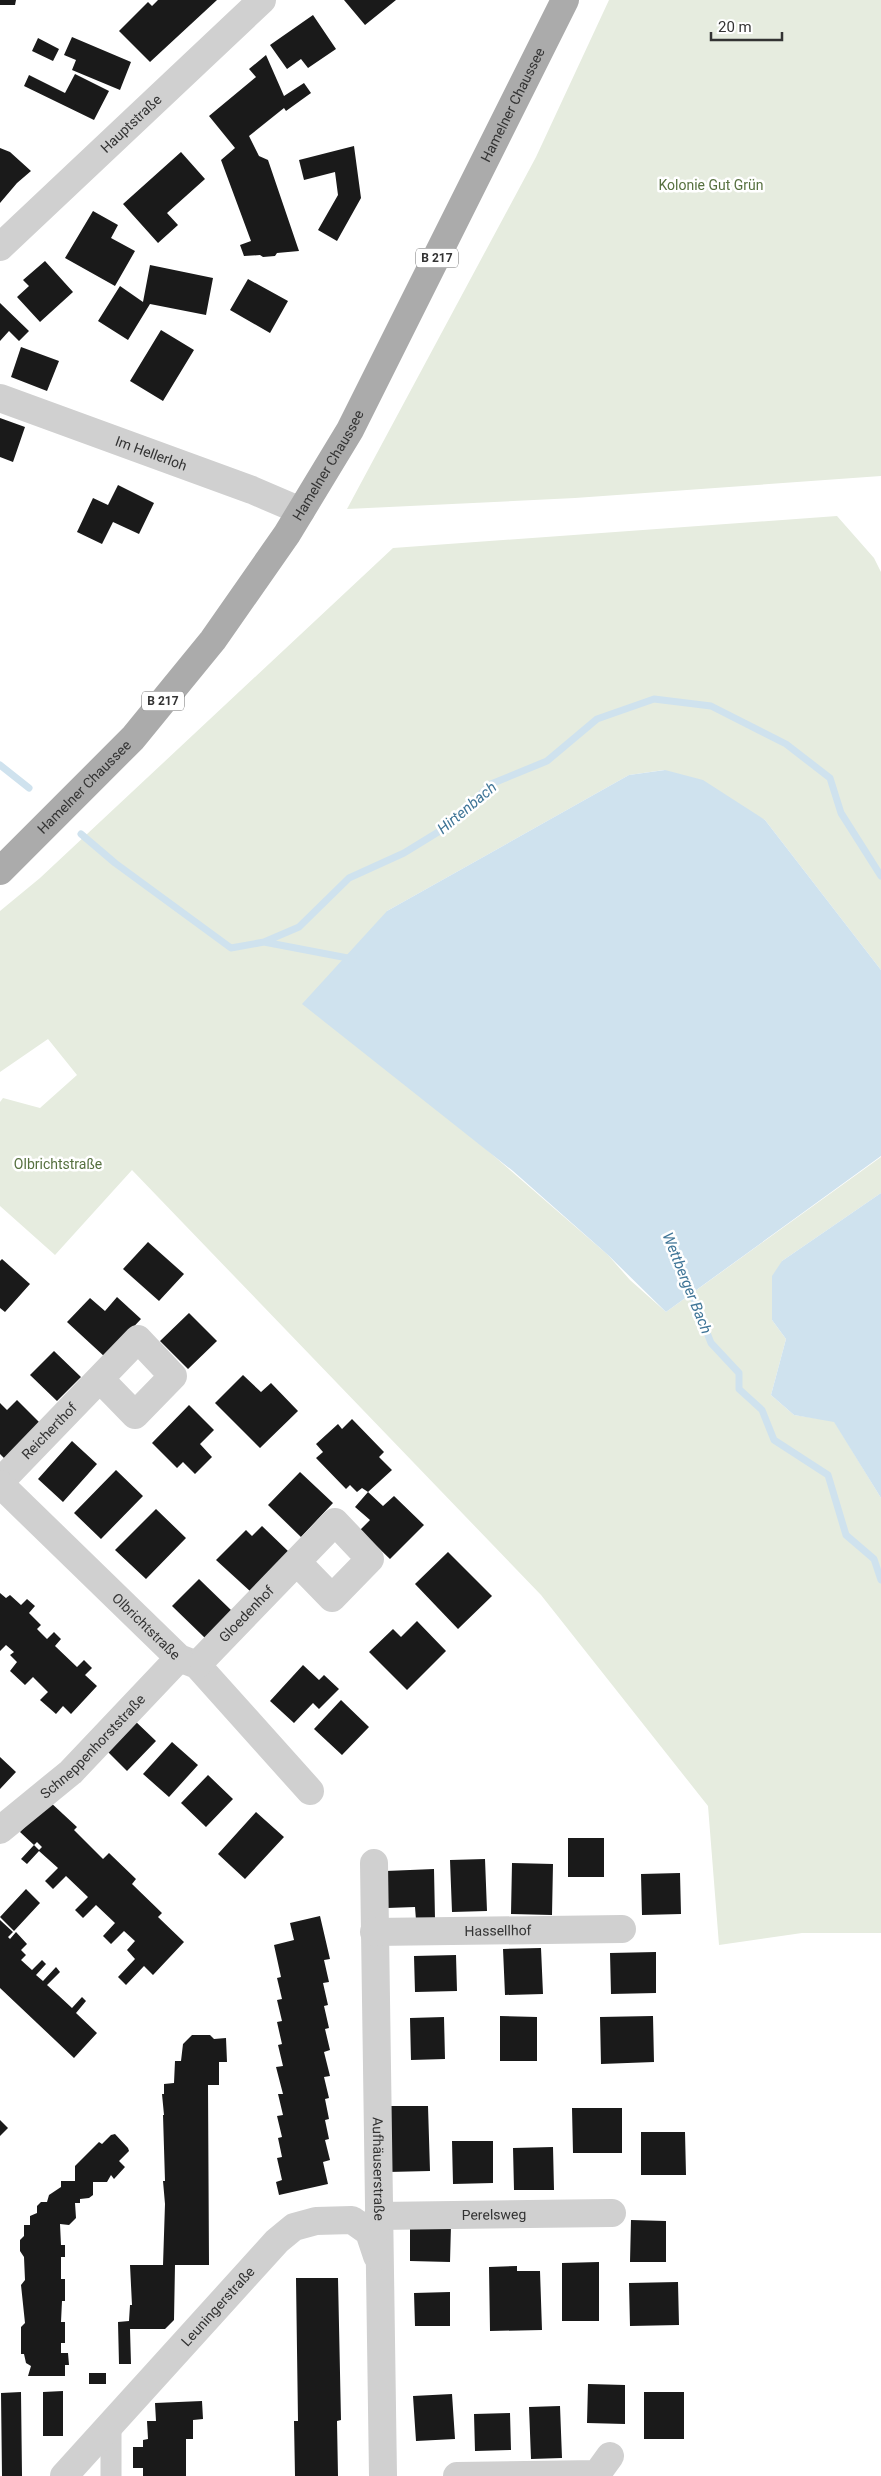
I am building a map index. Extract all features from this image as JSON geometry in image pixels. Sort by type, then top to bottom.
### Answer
[{"type":"main road","name":"Hamelner Chaussee","points":[[0,871],[133,738],[212,640],[301,511],[350,430],[373,386],[565,0]]},
{"type":"street","name":"Hauptstraße","points":[[0,247],[262,0]]},
{"type":"street","name":"Im Hellerloh","points":[[0,398],[252,490],[301,511]]},
{"type":"street","name":"Reicherthof","points":[[0,1483],[100,1379]]},
{"type":"street","name":"Olbrichtstraße","points":[[0,1483],[188,1661],[310,1791]]},
{"type":"street","name":"Gloedenhof","points":[[188,1661],[297,1562]]},
{"type":"street","name":"Schneppenhorststraße","points":[[0,1830],[71,1772],[188,1661]]},
{"type":"street","name":"Aufhäuserstraße","points":[[374,1862],[383,2476]]},
{"type":"street","name":"Hassellhof","points":[[374,1932],[622,1929]]},
{"type":"street","name":"Perelsweg","points":[[378,2216],[612,2213]]},
{"type":"street","name":"Leuningerstraße","points":[[64,2476],[277,2241],[294,2227],[316,2221],[352,2220],[369,2232],[380,2269]]},
{"type":"street","points":[[111,2426],[111,2476]]},
{"type":"street","points":[[457,2476],[597,2474],[610,2456]]},
{"type":"green space","name":"Kolonie Gut Grün","points":[[609,0],[881,0],[881,476],[575,498],[347,509],[536,157]]},
{"type":"green space","points":[[837,516],[874,558],[881,572],[881,970],[765,820],[664,770],[629,775],[387,911],[479,1143],[608,1255],[630,1280],[666,1312],[881,1157],[881,1193],[782,1261],[772,1320],[786,1339],[771,1395],[794,1415],[834,1421],[881,1498],[881,1933],[802,1933],[719,1945],[708,1806],[541,1595],[132,1170],[55,1255],[0,1206],[0,1102],[3,1098],[40,1108],[77,1075],[48,1039],[0,1072],[0,911],[40,878],[393,548]]},
{"type":"water","points":[[665,770],[703,780],[765,820],[881,970],[881,1156],[666,1312],[608,1255],[513,1171],[302,1004],[387,911],[629,775]]},
{"type":"water","points":[[881,1193],[881,1498],[834,1422],[794,1415],[771,1395],[786,1339],[772,1320],[772,1276],[782,1261]]},
{"type":"building","points":[[0,0],[16,0],[15,5],[0,5]]},
{"type":"building","points":[[158,0],[217,0],[150,62],[119,31],[148,2],[152,6]]},
{"type":"building","points":[[344,0],[396,0],[365,25]]},
{"type":"building","points":[[313,15],[336,49],[308,68],[301,59],[287,69],[270,45]]},
{"type":"building","points":[[72,37],[131,62],[120,90],[72,70],[76,60],[64,55]]},
{"type":"building","points":[[38,38],[59,49],[53,61],[32,51]]},
{"type":"building","points":[[266,55],[284,96],[304,83],[311,93],[286,111],[284,108],[249,136],[259,156],[268,160],[299,251],[277,253],[275,256],[244,256],[240,245],[251,241],[221,160],[235,148],[209,116],[256,77],[249,69]]},
{"type":"building","points":[[75,74],[109,91],[94,120],[24,86],[29,75],[65,93]]},
{"type":"building","points":[[354,146],[361,198],[337,241],[318,230],[338,195],[335,172],[304,180],[299,160]]},
{"type":"building","points":[[0,148],[10,152],[31,171],[17,183],[0,203]]},
{"type":"building","points":[[181,152],[205,179],[167,213],[178,225],[158,243],[123,204]]},
{"type":"building","points":[[93,211],[118,225],[111,238],[135,251],[115,286],[65,258]]},
{"type":"building","points":[[45,261],[73,292],[40,322],[17,297],[29,286],[23,280]]},
{"type":"building","points":[[150,265],[213,278],[206,315],[150,304],[128,340],[98,321],[120,286],[143,302]]},
{"type":"building","points":[[248,279],[288,301],[270,333],[230,310]]},
{"type":"building","points":[[0,303],[29,331],[19,341],[9,331],[0,341]]},
{"type":"building","points":[[161,330],[194,350],[163,401],[130,381]]},
{"type":"building","points":[[21,347],[59,361],[47,391],[11,377]]},
{"type":"building","points":[[0,418],[25,427],[13,462],[0,457]]},
{"type":"building","points":[[118,485],[154,503],[139,534],[113,522],[102,544],[77,532],[93,498],[108,505]]},
{"type":"building","points":[[148,1242],[184,1274],[159,1301],[123,1269]]},
{"type":"building","points":[[2,1259],[30,1284],[5,1312],[0,1308],[0,1261]]},
{"type":"building","points":[[117,1297],[141,1319],[105,1357],[67,1322],[90,1298],[105,1311]]},
{"type":"building","points":[[189,1313],[217,1341],[188,1369],[160,1341]]},
{"type":"building","points":[[54,1351],[81,1377],[57,1401],[30,1375]]},
{"type":"building","points":[[243,1375],[261,1392],[271,1383],[298,1411],[260,1448],[215,1403]]},
{"type":"building","points":[[17,1400],[42,1425],[7,1461],[0,1454],[0,1403],[7,1410]]},
{"type":"building","points":[[189,1405],[214,1430],[200,1444],[212,1457],[195,1474],[183,1462],[177,1468],[152,1443]]},
{"type":"building","points":[[352,1419],[384,1452],[379,1457],[392,1470],[368,1492],[362,1488],[357,1492],[350,1485],[346,1489],[316,1458],[323,1452],[316,1444],[338,1424],[342,1429]]},
{"type":"building","points":[[72,1441],[97,1464],[63,1502],[38,1479]]},
{"type":"building","points":[[116,1470],[143,1496],[101,1539],[74,1513]]},
{"type":"building","points":[[300,1472],[333,1503],[301,1537],[268,1505]]},
{"type":"building","points":[[368,1492],[383,1506],[394,1496],[424,1525],[390,1559],[360,1530],[370,1520],[355,1507]]},
{"type":"building","points":[[156,1509],[186,1538],[146,1579],[115,1550]]},
{"type":"building","points":[[262,1526],[289,1552],[251,1592],[216,1560],[246,1530],[252,1536]]},
{"type":"building","points":[[448,1552],[492,1596],[458,1629],[415,1584]]},
{"type":"building","points":[[199,1579],[232,1611],[205,1638],[172,1606]]},
{"type":"building","points":[[0,1593],[6,1598],[10,1595],[21,1605],[27,1599],[35,1606],[29,1613],[41,1625],[37,1629],[47,1639],[54,1632],[61,1639],[55,1646],[77,1667],[84,1660],[92,1668],[85,1675],[97,1686],[71,1714],[63,1706],[56,1714],[40,1700],[48,1692],[33,1677],[25,1685],[10,1671],[17,1662],[10,1655],[14,1652],[6,1645],[0,1651]]},
{"type":"building","points":[[417,1621],[446,1651],[407,1690],[369,1652],[393,1629],[401,1637]]},
{"type":"building","points":[[303,1665],[319,1680],[324,1675],[339,1689],[319,1709],[313,1703],[294,1723],[270,1701]]},
{"type":"building","points":[[341,1700],[369,1727],[342,1755],[314,1729]]},
{"type":"building","points":[[133,1719],[156,1741],[127,1771],[104,1748]]},
{"type":"building","points":[[172,1742],[198,1765],[169,1797],[143,1774]]},
{"type":"building","points":[[0,1757],[16,1772],[0,1789]]},
{"type":"building","points":[[208,1775],[233,1799],[206,1827],[181,1803]]},
{"type":"building","points":[[49,1801],[77,1827],[74,1830],[103,1859],[109,1853],[136,1879],[132,1884],[162,1913],[158,1917],[184,1942],[153,1975],[144,1966],[126,1985],[118,1977],[135,1959],[127,1950],[135,1941],[124,1931],[111,1944],[103,1936],[115,1923],[96,1905],[83,1918],[75,1910],[88,1897],[66,1876],[53,1889],[45,1881],[58,1868],[39,1851],[27,1864],[21,1859],[34,1845],[20,1832]],"holes":[[[37,1842],[42,1847],[39,1850],[34,1845]]]},
{"type":"building","points":[[256,1812],[284,1837],[245,1879],[218,1854]]},
{"type":"building","points":[[568,1838],[604,1838],[604,1877],[568,1877]]},
{"type":"building","points":[[485,1859],[487,1911],[452,1912],[450,1860]]},
{"type":"building","points":[[512,1863],[553,1864],[552,1915],[511,1914]]},
{"type":"building","points":[[434,1869],[435,1919],[416,1920],[415,1907],[387,1908],[386,1871]]},
{"type":"building","points":[[680,1873],[681,1914],[642,1915],[641,1874]]},
{"type":"building","points":[[26,1889],[40,1903],[14,1931],[0,1917]]},
{"type":"building","points":[[320,1916],[330,1959],[324,1960],[329,1982],[323,1983],[328,2005],[324,2006],[329,2028],[325,2029],[330,2050],[324,2052],[330,2076],[324,2077],[329,2098],[325,2099],[329,2119],[325,2120],[329,2139],[325,2140],[330,2160],[323,2162],[328,2184],[279,2195],[276,2182],[282,2180],[277,2158],[282,2157],[278,2138],[282,2137],[277,2116],[283,2115],[278,2094],[283,2094],[276,2067],[283,2066],[278,2045],[282,2044],[277,2022],[282,2021],[277,2000],[282,1999],[277,1978],[281,1977],[274,1945],[294,1940],[290,1923]]},
{"type":"building","points":[[0,1920],[13,1932],[8,1937],[10,1939],[16,1932],[27,1944],[21,1950],[26,1955],[21,1960],[32,1970],[42,1960],[46,1964],[36,1975],[43,1981],[56,1967],[60,1972],[47,1985],[72,2008],[82,1997],[86,2001],[76,2013],[97,2033],[74,2058],[0,1988]]},
{"type":"building","points":[[541,1948],[543,1994],[505,1995],[503,1949]]},
{"type":"building","points":[[656,1952],[656,1993],[611,1994],[610,1953]]},
{"type":"building","points":[[456,1955],[457,1991],[415,1992],[414,1956]]},
{"type":"building","points":[[500,2016],[537,2017],[537,2061],[500,2061]]},
{"type":"building","points":[[653,2016],[654,2062],[601,2064],[600,2017]]},
{"type":"building","points":[[444,2017],[445,2059],[411,2060],[410,2018]]},
{"type":"building","points":[[192,2035],[210,2035],[214,2039],[226,2038],[227,2062],[219,2062],[219,2085],[208,2085],[209,2265],[175,2265],[174,2320],[165,2329],[130,2329],[131,2364],[119,2364],[118,2322],[129,2321],[130,2305],[132,2305],[130,2265],[163,2265],[165,2204],[163,2181],[165,2181],[162,2094],[164,2094],[164,2084],[174,2083],[175,2061],[181,2061],[183,2044]]},
{"type":"building","points":[[387,2106],[428,2106],[430,2171],[388,2172]]},
{"type":"building","points":[[572,2108],[622,2108],[622,2153],[573,2153]]},
{"type":"building","points":[[0,2120],[8,2128],[0,2136]]},
{"type":"building","points":[[641,2132],[685,2132],[686,2175],[641,2175]]},
{"type":"building","points":[[115,2134],[129,2151],[119,2161],[125,2167],[114,2179],[111,2175],[107,2182],[93,2182],[93,2195],[89,2198],[80,2199],[80,2203],[75,2203],[76,2218],[69,2225],[60,2224],[61,2245],[65,2245],[65,2257],[61,2257],[61,2279],[65,2279],[65,2301],[62,2301],[61,2322],[65,2322],[65,2343],[61,2343],[61,2353],[68,2353],[69,2365],[65,2365],[65,2376],[28,2376],[31,2366],[26,2363],[24,2354],[21,2354],[21,2327],[25,2323],[21,2285],[25,2280],[24,2257],[20,2251],[20,2240],[24,2236],[24,2225],[30,2225],[30,2216],[37,2213],[37,2206],[41,2202],[47,2202],[49,2195],[61,2187],[61,2181],[75,2181],[75,2166],[99,2142],[102,2144],[111,2135]]},
{"type":"building","points":[[452,2141],[493,2141],[493,2183],[453,2184]]},
{"type":"building","points":[[553,2147],[554,2190],[514,2190],[513,2148]]},
{"type":"building","points":[[631,2220],[666,2221],[666,2262],[630,2262]]},
{"type":"building","points":[[410,2224],[451,2225],[450,2262],[410,2261]]},
{"type":"building","points":[[599,2262],[599,2321],[562,2321],[562,2263]]},
{"type":"building","points":[[517,2266],[517,2271],[540,2271],[542,2330],[490,2331],[489,2267]]},
{"type":"building","points":[[296,2278],[338,2278],[341,2420],[337,2421],[338,2476],[295,2476],[294,2421],[298,2421]]},
{"type":"building","points":[[678,2282],[679,2325],[630,2326],[629,2283]]},
{"type":"building","points":[[450,2292],[450,2326],[415,2326],[414,2293]]},
{"type":"building","points":[[89,2373],[106,2373],[106,2384],[89,2384]]},
{"type":"building","points":[[588,2384],[625,2385],[625,2424],[587,2423]]},
{"type":"building","points":[[63,2391],[63,2436],[43,2436],[43,2392]]},
{"type":"building","points":[[21,2392],[22,2476],[2,2476],[1,2393]]},
{"type":"building","points":[[644,2392],[684,2392],[684,2439],[644,2439]]},
{"type":"building","points":[[452,2394],[455,2439],[416,2441],[413,2396]]},
{"type":"building","points":[[202,2401],[203,2419],[193,2420],[193,2439],[186,2439],[186,2476],[143,2476],[143,2468],[133,2468],[133,2447],[143,2447],[143,2440],[148,2439],[147,2421],[156,2421],[155,2403]]},
{"type":"building","points":[[560,2406],[562,2458],[531,2459],[529,2407]]},
{"type":"building","points":[[510,2413],[511,2450],[475,2451],[474,2414]]},
{"type":"waterway","name":"Hirtenbach","points":[[81,834],[115,863],[231,948],[264,942],[299,927],[349,878],[404,853],[448,826],[491,784],[547,761],[597,719],[654,699],[711,706],[786,744],[830,778],[841,813],[881,876]]},
{"type":"waterway","name":"Hirtenbach","points":[[0,765],[29,788]]},
{"type":"waterway","name":"Wettberger Bach","points":[[264,942],[353,959]]},
{"type":"waterway","name":"Wettberger Bach","points":[[688,1284],[711,1343],[739,1373],[739,1389],[762,1410],[774,1440],[828,1475],[846,1535],[874,1559],[881,1580]]}]
